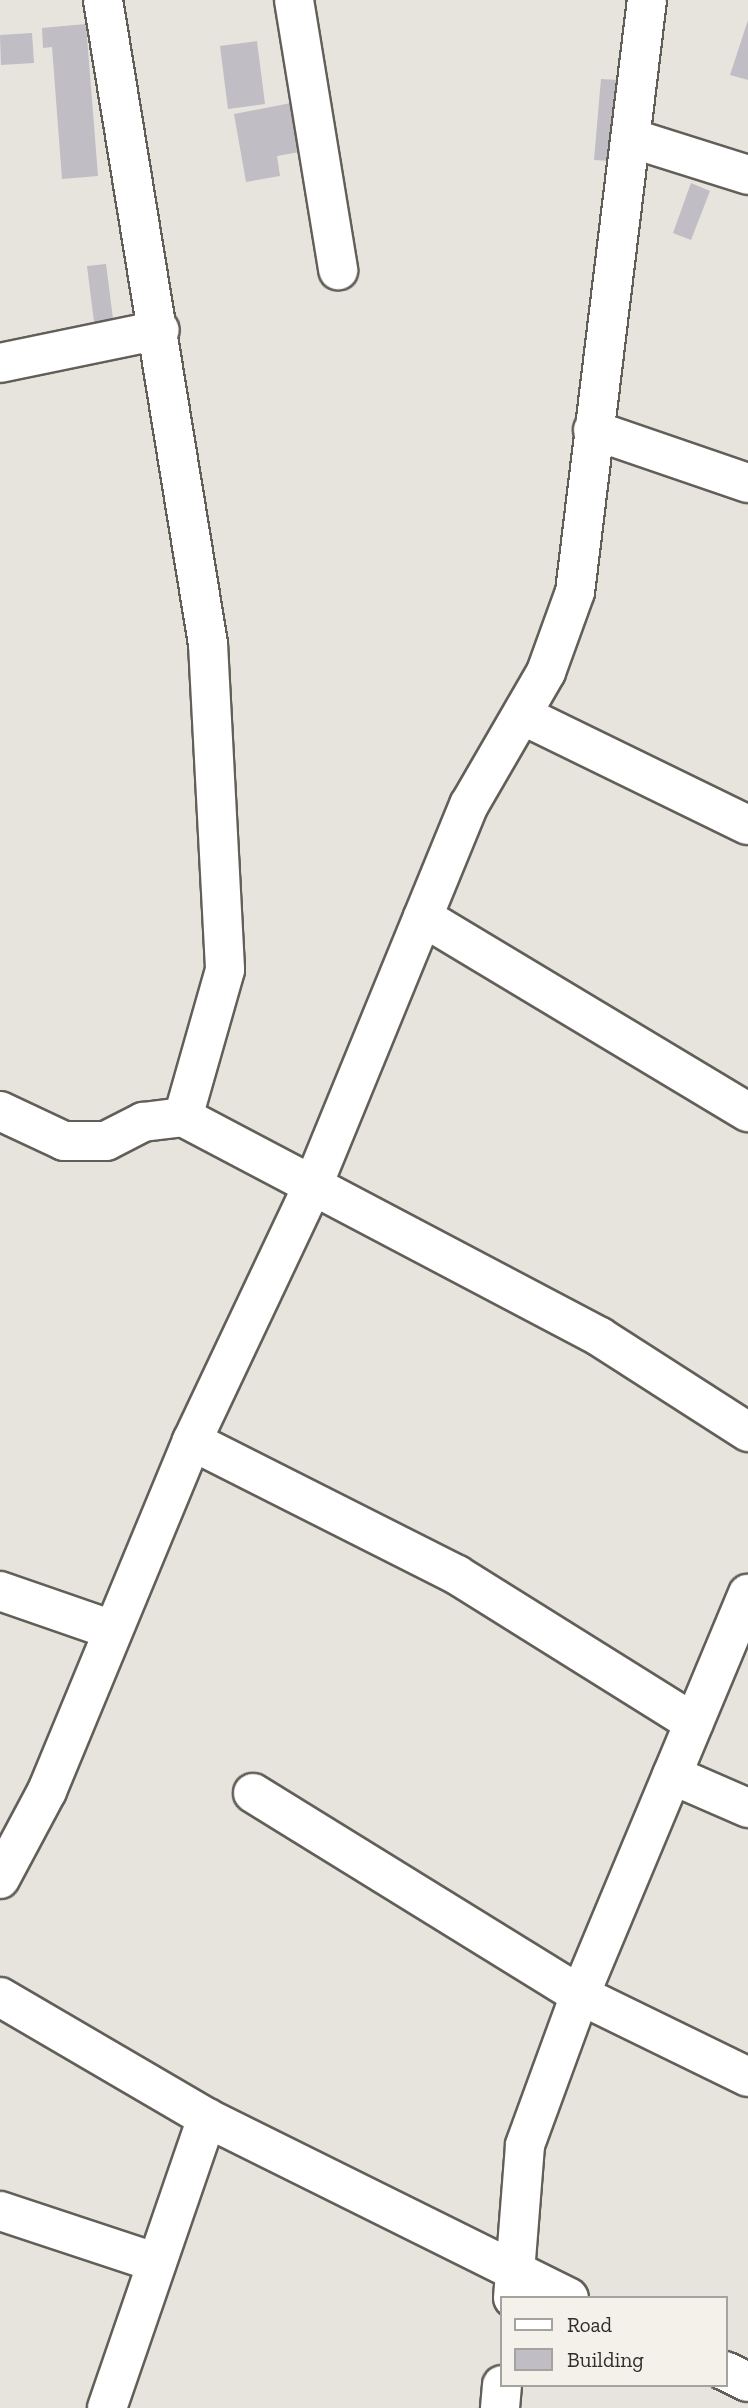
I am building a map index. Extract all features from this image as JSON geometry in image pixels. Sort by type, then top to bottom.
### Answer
[{"type":"street","points":[[103,0],[160,330],[208,644],[225,970],[183,1117]]},
{"type":"street","points":[[294,0],[338,270]]},
{"type":"street","points":[[0,1879],[47,1791],[110,1629],[192,1441],[313,1185],[469,805],[522,715],[575,592],[647,0]]},
{"type":"street","points":[[631,138],[748,175]]},
{"type":"street","points":[[0,363],[160,330]]},
{"type":"street","points":[[593,430],[748,484]]},
{"type":"street","points":[[522,715],[748,825]]},
{"type":"street","points":[[423,918],[748,1112]]},
{"type":"street","points":[[0,1111],[64,1141],[106,1141],[143,1122],[183,1117],[600,1337],[748,1432]]},
{"type":"street","points":[[192,1441],[457,1575],[694,1723]]},
{"type":"street","points":[[0,1591],[110,1629]]},
{"type":"street","points":[[515,2285],[525,2145],[580,1995],[748,1594]]},
{"type":"street","points":[[672,1775],[748,1808]]},
{"type":"street","points":[[253,1793],[580,1995],[748,2077]]},
{"type":"street","points":[[0,1997],[207,2118],[515,2285],[561,2296]]},
{"type":"street","points":[[107,2408],[207,2118]]},
{"type":"street","points":[[0,2211],[157,2263]]},
{"type":"street","points":[[727,2372],[748,2382]]},
{"type":"street","points":[[500,2408],[502,2387]]},
{"type":"building","points":[[748,20],[748,80],[730,75]]},
{"type":"building","points":[[86,24],[98,176],[62,179],[52,47],[43,48],[42,28]]},
{"type":"building","points":[[32,33],[34,63],[1,65],[0,35]]},
{"type":"building","points":[[257,41],[265,104],[228,109],[220,46]]},
{"type":"building","points":[[601,79],[618,80],[611,161],[594,160]]},
{"type":"building","points":[[296,102],[305,151],[277,156],[280,176],[246,182],[234,114]]},
{"type":"building","points":[[691,183],[710,191],[691,240],[673,233]]},
{"type":"building","points":[[106,264],[113,319],[94,322],[87,266]]}]
